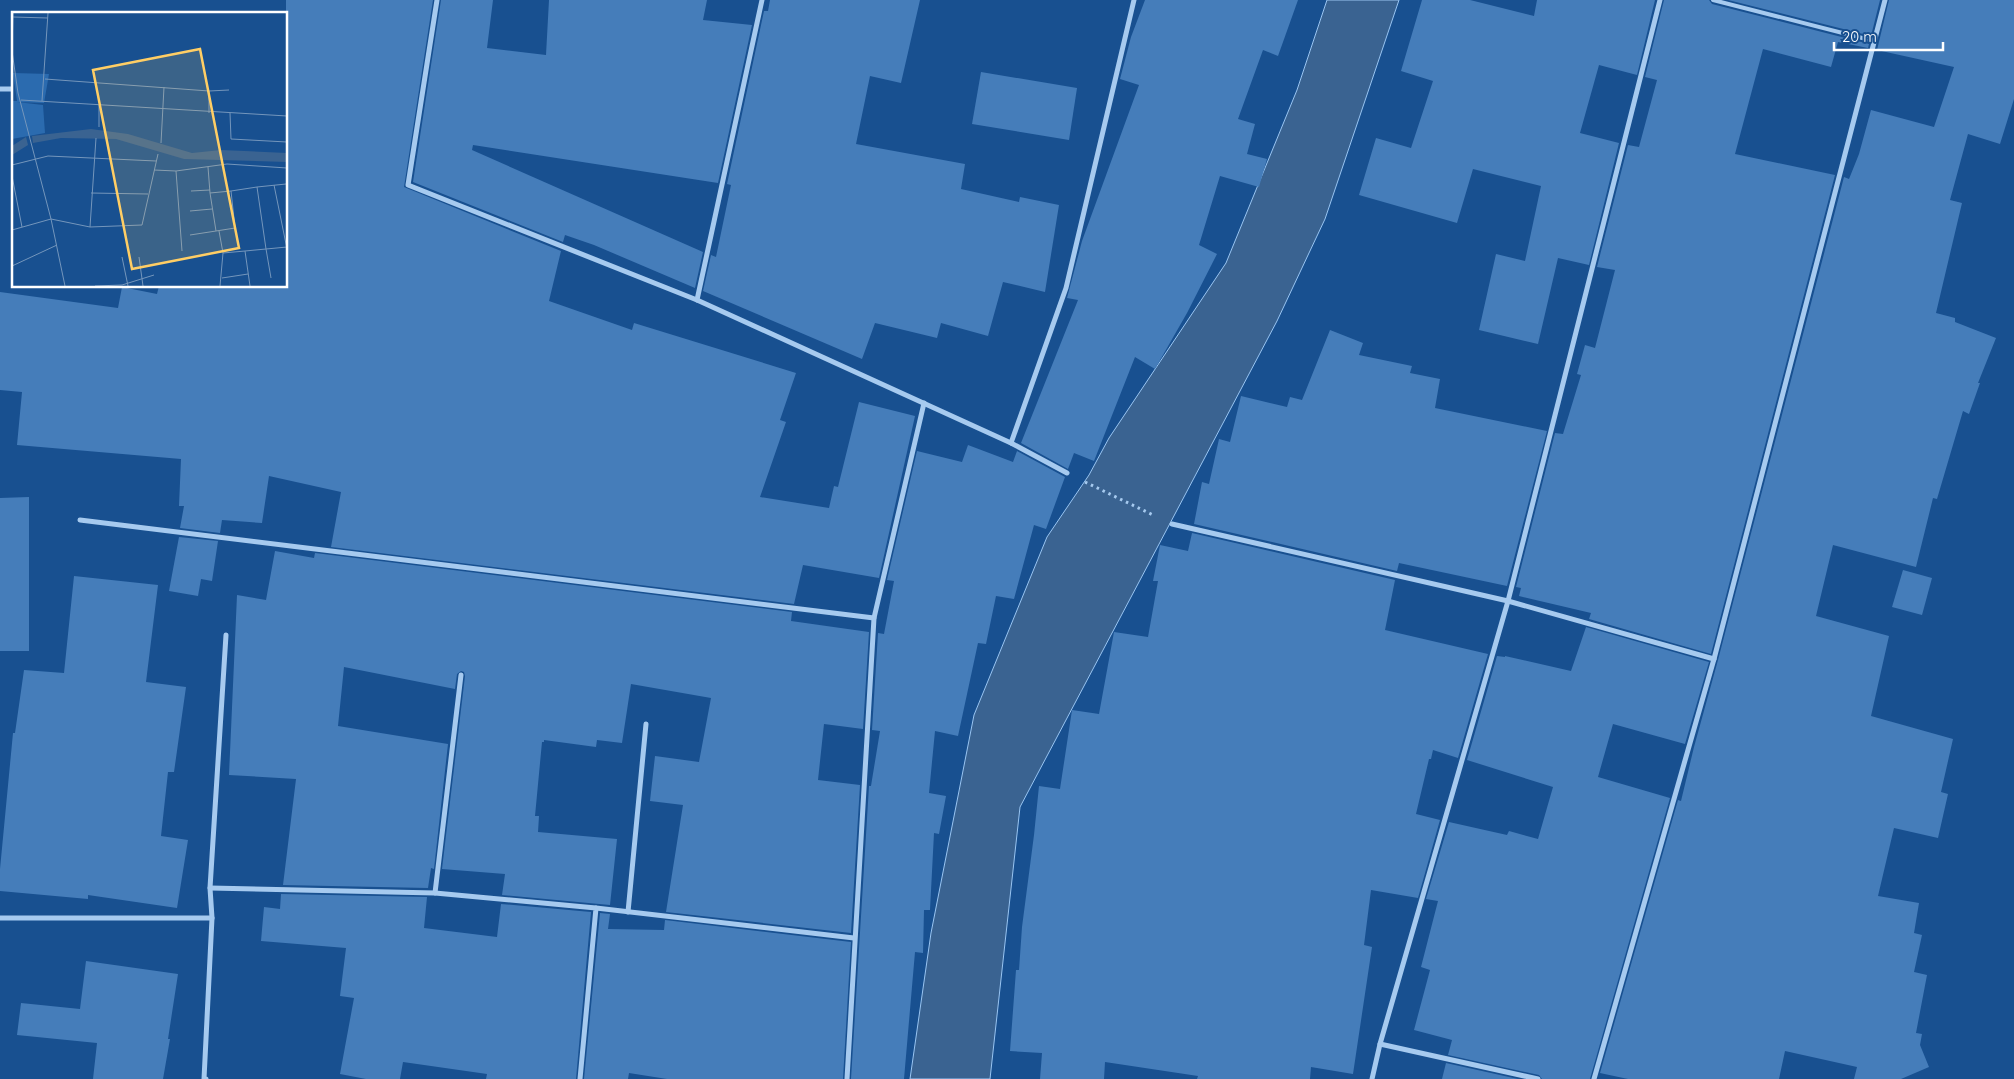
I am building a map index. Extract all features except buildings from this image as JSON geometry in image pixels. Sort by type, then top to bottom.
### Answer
[{"type":"street","points":[[437,0],[408,185],[697,300],[1011,443],[1067,474]]},
{"type":"street","points":[[697,300],[762,0]]},
{"type":"street","points":[[1011,443],[1066,288],[1134,0]]},
{"type":"street","points":[[1372,1079],[1380,1044],[1508,601],[1660,0]]},
{"type":"street","points":[[1594,1079],[1714,659],[1885,0]]},
{"type":"street","points":[[847,1079],[874,618],[924,403]]},
{"type":"street","points":[[80,520],[874,618]]},
{"type":"street","points":[[1172,524],[1508,601],[1714,659]]},
{"type":"street","points":[[206,1079],[204,1079],[212,918],[210,888],[226,635]]},
{"type":"street","points":[[435,893],[461,675]]},
{"type":"street","points":[[628,912],[646,724]]},
{"type":"street","points":[[210,888],[435,893],[596,908],[854,938]]},
{"type":"street","points":[[580,1079],[596,908]]},
{"type":"street","points":[[0,918],[212,918]]},
{"type":"street","points":[[1380,1044],[1538,1079]]},
{"type":"lane","points":[[1713,0],[1874,41]]},
{"type":"path","points":[[1067,474],[1172,524]]},
{"type":"water","points":[[1327,0],[1399,0],[1325,219],[1277,321],[1020,807],[990,1079],[910,1079],[931,933],[974,715],[1047,537],[1089,475],[1109,438],[1226,263],[1297,90]]}]
